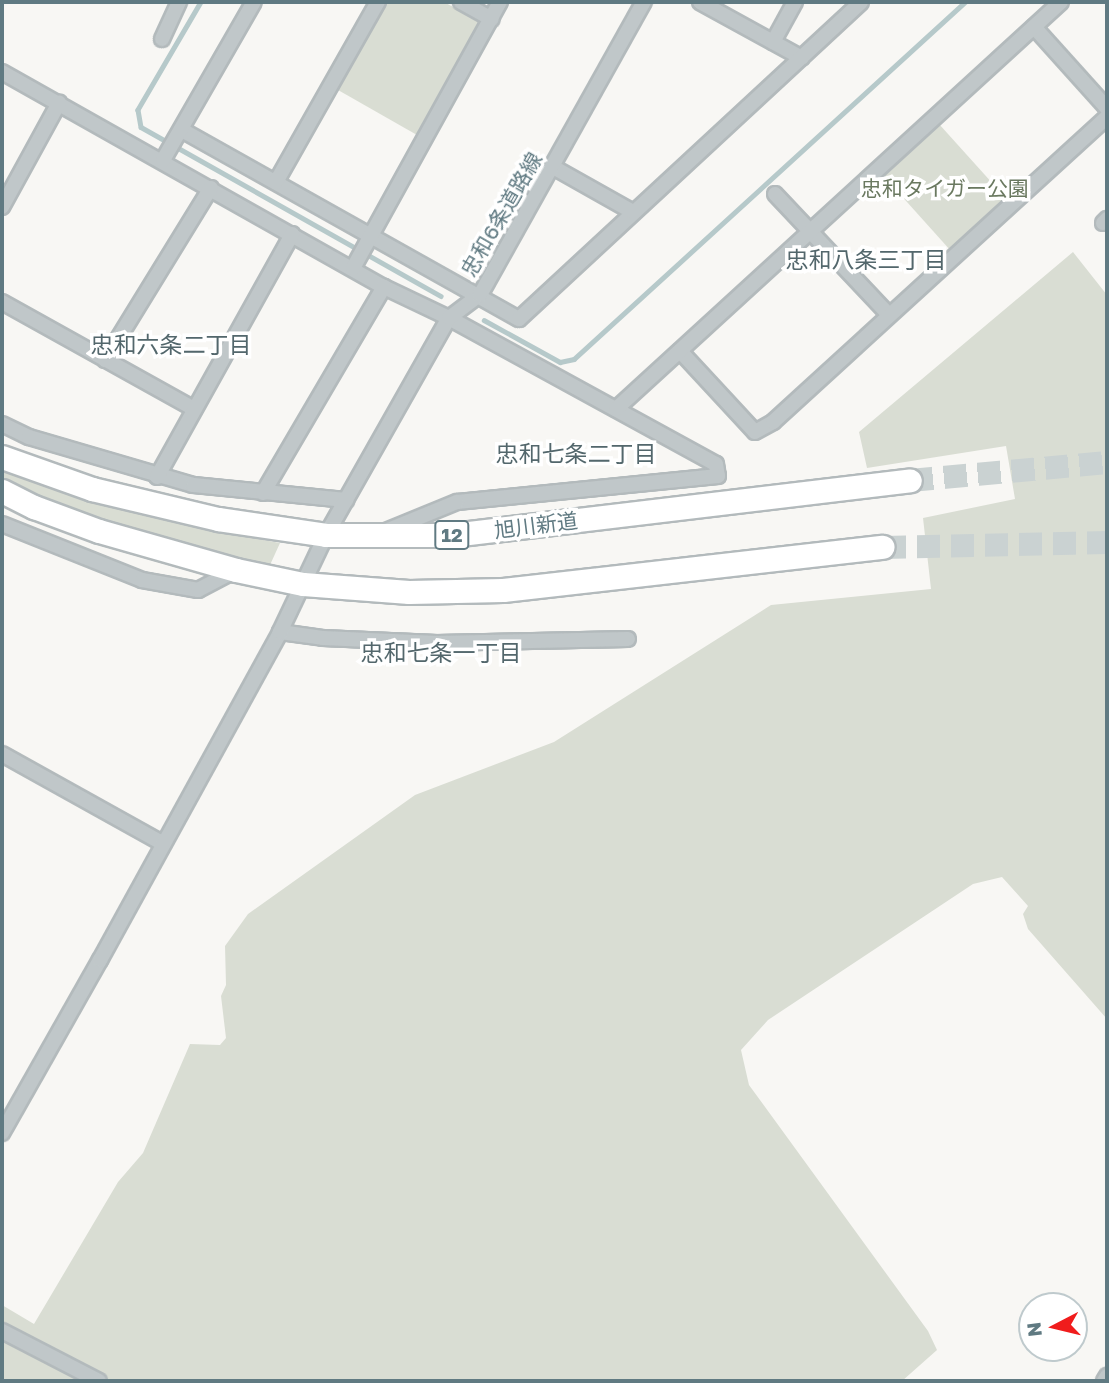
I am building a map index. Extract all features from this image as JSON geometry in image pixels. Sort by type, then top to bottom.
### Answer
[{"type":"highway","name":"旭川新道","points":[[2,457],[92,489],[218,520],[326,536],[452,535],[910,480]]},
{"type":"highway","points":[[2,491],[99,531],[236,570],[303,584],[409,592],[503,590],[883,547]]},
{"type":"street","points":[[162,39],[179,2]]},
{"type":"street","points":[[172,145],[254,2]]},
{"type":"street","points":[[276,182],[378,2]]},
{"type":"street","points":[[461,2],[492,19]]},
{"type":"street","points":[[362,252],[500,2]]},
{"type":"street","name":"忠和6条道路線","points":[[2,1133],[280,632],[346,499],[449,318],[480,296],[643,2]]},
{"type":"street","points":[[700,2],[802,58]]},
{"type":"street","points":[[773,42],[795,2]]},
{"type":"street","points":[[172,145],[211,188],[292,234],[362,252],[480,296],[519,319],[861,2]]},
{"type":"street","points":[[616,409],[1061,2]]},
{"type":"street","points":[[1034,27],[1107,108]]},
{"type":"street","points":[[2,72],[59,103],[276,182],[362,252],[384,287],[449,318],[716,464],[718,476],[457,502],[375,536]]},
{"type":"street","points":[[2,207],[59,103]]},
{"type":"street","points":[[680,351],[755,432],[773,422],[1107,117]]},
{"type":"street","points":[[553,167],[633,212]]},
{"type":"street","points":[[105,360],[211,188]]},
{"type":"street","points":[[775,194],[889,315]]},
{"type":"street","points":[[157,477],[292,234]]},
{"type":"street","points":[[262,493],[384,287]]},
{"type":"street","points":[[2,302],[194,409]]},
{"type":"street","points":[[2,424],[29,437],[157,477],[193,485],[346,499]]},
{"type":"street","points":[[2,524],[142,580],[198,590],[236,570]]},
{"type":"street","points":[[280,632],[323,638],[437,643],[628,639]]},
{"type":"street","points":[[2,754],[162,843]]},
{"type":"street","points":[[2,1096],[18,1100]]},
{"type":"street","points":[[2,1331],[99,1381]]},
{"type":"street","points":[[1104,1381],[1107,1376]]},
{"type":"green space","points":[[387,2],[444,2],[479,21],[417,135],[338,90]]},
{"type":"green space","name":"忠和タイガー公園","points":[[939,124],[1007,200],[951,251],[883,175]]},
{"type":"green space","points":[[1073,252],[1107,295],[1107,1019],[1028,929],[1023,914],[1028,906],[1002,877],[973,884],[768,1020],[741,1050],[749,1085],[928,1331],[937,1350],[902,1381],[2,1381],[2,1305],[34,1324],[118,1182],[143,1153],[190,1044],[220,1045],[226,1038],[221,996],[226,985],[225,946],[248,914],[415,795],[554,742],[771,605],[931,589],[923,518],[1015,499],[1006,446],[867,468],[859,432]]},
{"type":"green space","points":[[2,465],[86,496],[220,532],[280,543],[270,565],[176,545],[102,523],[2,484]]},
{"type":"waterway","points":[[201,2],[138,110],[141,127],[441,296]]},
{"type":"waterway","points":[[484,320],[560,362],[574,359],[965,2]]},
{"type":"tunnel","points":[[910,480],[1107,462]]},
{"type":"tunnel","points":[[883,547],[1107,542]]},
{"type":"district","name":"忠和八条三丁目","points":[[866,259]]},
{"type":"district","name":"忠和六条二丁目","points":[[171,344]]},
{"type":"district","name":"忠和七条二丁目","points":[[576,453]]},
{"type":"district","name":"忠和七条一丁目","points":[[441,652]]}]
